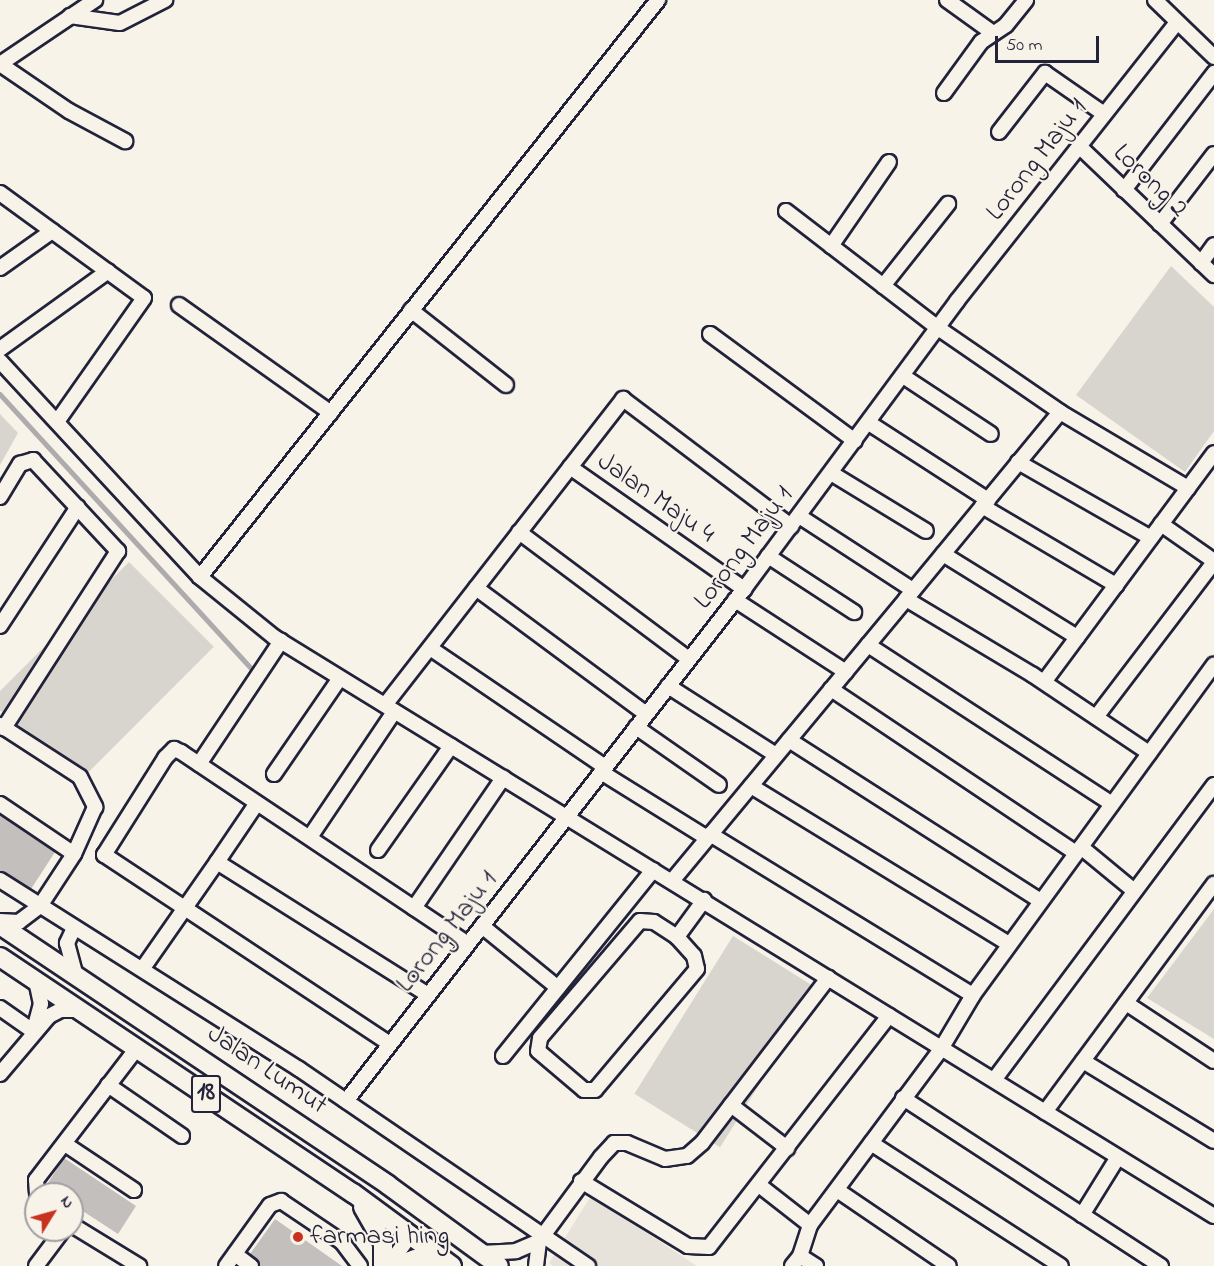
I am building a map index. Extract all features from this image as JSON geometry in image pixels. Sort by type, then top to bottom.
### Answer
[{"type":"main road","name":"Jalan Lumut","points":[[0,923],[388,1185],[499,1266]]},
{"type":"main road","name":"Jalan Lumut","points":[[0,957],[353,1193],[450,1265]]},
{"type":"main road","points":[[388,1185],[407,1211],[410,1236],[428,1231],[464,1239]]},
{"type":"main road","points":[[353,1193],[378,1230],[383,1266]]},
{"type":"main road","points":[[396,1266],[415,1259],[450,1265]]},
{"type":"street","points":[[95,0],[0,64],[69,111],[125,141]]},
{"type":"street","points":[[70,16],[120,23],[165,0]]},
{"type":"street","points":[[200,577],[658,0]]},
{"type":"street","points":[[947,0],[993,33]]},
{"type":"street","points":[[944,93],[981,42],[1006,25],[1026,0]]},
{"type":"street","points":[[1155,0],[1211,50]]},
{"type":"street","name":"Lorong Maju 1","points":[[346,1101],[739,595],[938,328],[1177,22]]},
{"type":"street","points":[[999,132],[1045,73],[1104,114]]},
{"type":"street","points":[[1124,190],[1214,73]]},
{"type":"street","name":"Lorong 2","points":[[1079,146],[1214,275]]},
{"type":"street","points":[[1160,224],[1214,154]]},
{"type":"street","points":[[831,246],[889,162]]},
{"type":"street","points":[[0,193],[144,298],[57,422]]},
{"type":"street","points":[[883,286],[948,204]]},
{"type":"street","points":[[786,211],[938,328],[1060,412],[1188,488]]},
{"type":"street","points":[[0,268],[52,231]]},
{"type":"street","points":[[1201,262],[1214,245]]},
{"type":"street","points":[[0,348],[108,271]]},
{"type":"street","points":[[178,305],[331,413]]},
{"type":"street","points":[[411,310],[506,385]]},
{"type":"street","points":[[710,334],[855,441]]},
{"type":"street","points":[[0,361],[200,577],[281,641],[1214,1216]]},
{"type":"street","points":[[903,376],[992,434]]},
{"type":"street","points":[[310,837],[430,648],[623,399],[795,521],[910,594],[1149,753]]},
{"type":"street","points":[[672,881],[1060,412]]},
{"type":"street","points":[[869,423],[985,503],[1116,585]]},
{"type":"street","points":[[1044,682],[1214,453]]},
{"type":"street","points":[[0,497],[16,469],[30,459],[118,551],[2,726],[80,777],[95,807],[74,854],[40,906],[20,922],[0,923]]},
{"type":"street","points":[[1018,462],[1151,538]]},
{"type":"street","name":"Jalan Maju 4","points":[[570,467],[739,595],[846,672]]},
{"type":"street","points":[[831,473],[926,531]]},
{"type":"street","points":[[0,626],[78,507]]},
{"type":"street","points":[[1096,717],[1214,562],[1161,525]]},
{"type":"street","points":[[519,532],[689,659]]},
{"type":"street","points":[[943,554],[1077,637]]},
{"type":"street","points":[[768,556],[854,612]]},
{"type":"street","points":[[476,588],[646,714]]},
{"type":"street","points":[[199,764],[281,641]]},
{"type":"street","points":[[868,645],[1112,804]]},
{"type":"street","points":[[430,648],[603,769],[709,836],[973,995]]},
{"type":"street","points":[[816,1266],[796,1261],[810,1225],[941,1049],[973,995],[1009,944],[1214,664]]},
{"type":"street","points":[[274,774],[340,678]]},
{"type":"street","points":[[668,686],[776,755]]},
{"type":"street","points":[[831,689],[1078,850],[1134,890]]},
{"type":"street","points":[[636,727],[719,785]]},
{"type":"street","points":[[789,740],[1041,901]]},
{"type":"street","points":[[378,850],[451,746]]},
{"type":"street","points":[[390,1044],[104,855],[170,752],[181,752],[468,944]]},
{"type":"street","points":[[414,908],[503,778]]},
{"type":"street","points":[[994,1080],[1214,785]]},
{"type":"street","points":[[751,786],[1009,944]]},
{"type":"street","points":[[144,968],[257,803]]},
{"type":"street","points":[[0,804],[74,854]]},
{"type":"street","points":[[217,862],[428,995]]},
{"type":"street","points":[[503,1056],[653,870]]},
{"type":"street","points":[[0,880],[74,928],[144,968],[346,1101],[541,1238],[588,1266]]},
{"type":"street","points":[[1045,1112],[1214,884]]},
{"type":"street","points":[[677,938],[704,900]]},
{"type":"street","points":[[640,921],[654,922],[677,938],[694,956],[697,969],[595,1090],[584,1090],[538,1051],[540,1038],[640,921]]},
{"type":"street","points":[[482,926],[558,988]]},
{"type":"street","points":[[74,928],[67,943],[76,976]]},
{"type":"street","points":[[536,1266],[541,1238],[581,1181],[614,1143],[627,1143],[665,1159],[687,1156],[731,1106],[828,978]]},
{"type":"street","points":[[33,1031],[41,1004],[36,980]]},
{"type":"street","points":[[1126,1003],[1214,1061]]},
{"type":"street","points":[[0,1008],[33,1031]]},
{"type":"street","points":[[0,1074],[33,1031],[61,1010],[80,1010]]},
{"type":"street","points":[[581,1181],[696,1248],[715,1243],[889,1016]]},
{"type":"street","points":[[36,1182],[137,1048]]},
{"type":"street","points":[[1083,1061],[1214,1141]]},
{"type":"street","points":[[108,1085],[182,1136]]},
{"type":"street","points":[[903,1098],[1161,1266]]},
{"type":"street","points":[[731,1106],[787,1148]]},
{"type":"street","points":[[871,1143],[1044,1262],[1061,1266]]},
{"type":"street","points":[[65,1144],[135,1190]]},
{"type":"street","points":[[1082,1215],[1118,1156]]},
{"type":"street","points":[[759,1185],[810,1225]]},
{"type":"street","points":[[837,1190],[949,1266]]},
{"type":"street","points":[[226,1266],[270,1205],[281,1201],[342,1242],[360,1266]]},
{"type":"street","points":[[84,1232],[139,1266]]},
{"type":"street","points":[[388,1266],[410,1236]]},
{"type":"street","points":[[481,1253],[516,1251],[541,1238]]},
{"type":"street","points":[[36,1266],[54,1242]]},
{"type":"street","points":[[235,1254],[252,1266]]},
{"type":"shaded area","points":[[1171,266],[1214,307],[1214,431],[1185,472],[1076,395]]},
{"type":"shaded area","points":[[0,414],[18,433],[0,465]]},
{"type":"shaded area","points":[[129,562],[214,647],[75,785],[0,710],[0,691]]},
{"type":"shaded area","points":[[1214,909],[1214,1039],[1147,998]]},
{"type":"shaded area","points":[[733,936],[819,990],[720,1147],[634,1094]]},
{"type":"shaded area","points":[[591,1196],[697,1266],[553,1266],[549,1263]]},
{"type":"building","points":[[0,815],[55,852],[31,889],[0,871]]},
{"type":"building","points":[[64,1158],[136,1206],[118,1234],[84,1212],[84,1182],[49,1182]]},
{"type":"building","points":[[275,1219],[342,1266],[260,1266],[250,1254]]},
{"type":"waterway","points":[[0,394],[252,669]]},
{"type":"place","name":"farmasi hing","points":[[298,1237]]}]
